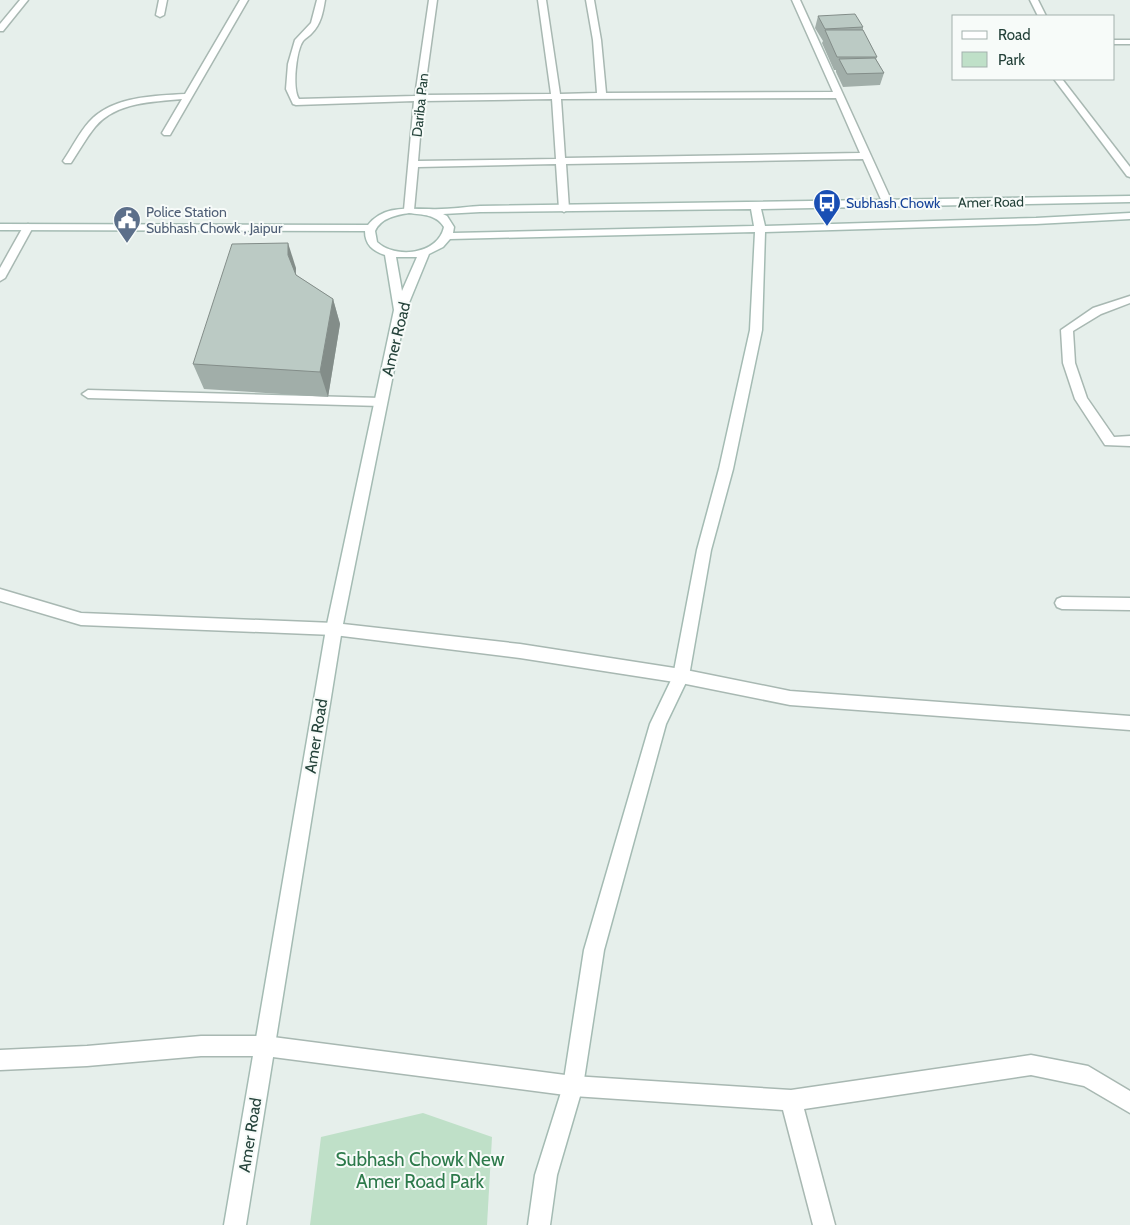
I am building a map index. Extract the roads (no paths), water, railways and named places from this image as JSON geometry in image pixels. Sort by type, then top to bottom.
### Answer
[{"type":"street","points":[[0,29],[24,0]]},
{"type":"street","points":[[160,15],[163,0]]},
{"type":"street","points":[[167,133],[244,0]]},
{"type":"street","points":[[321,0],[318,21],[312,30],[299,40],[289,87],[291,96],[296,102],[420,98],[838,95]]},
{"type":"street","name":"Dariba Pan","points":[[409,210],[420,98],[433,0]]},
{"type":"street","points":[[542,0],[556,97],[564,209]]},
{"type":"street","points":[[590,0],[597,40],[602,96]]},
{"type":"street","points":[[796,0],[888,204]]},
{"type":"street","points":[[1034,0],[1042,15]]},
{"type":"street","points":[[1115,42],[1130,42]]},
{"type":"street","points":[[1059,80],[1130,174]]},
{"type":"street","points":[[68,161],[96,120],[112,109],[140,101],[188,96]]},
{"type":"street","points":[[414,164],[866,156]]},
{"type":"street","name":"Amer Road","points":[[432,212],[480,209],[1130,199]]},
{"type":"street","points":[[538,1225],[546,1175],[573,1086],[594,950],[658,724],[681,676],[704,550],[726,469],[756,330],[760,230],[756,206]]},
{"type":"street","points":[[409,210],[432,212],[448,222],[449,236],[444,243],[435,249],[411,255],[390,253],[377,248],[371,242],[369,235],[376,221],[386,216],[409,210]]},
{"type":"street","name":"Amer Road","points":[[449,236],[760,230],[1130,216]]},
{"type":"street","points":[[0,227],[204,226],[371,228]]},
{"type":"street","points":[[0,278],[28,227]]},
{"type":"street","points":[[390,253],[400,310]]},
{"type":"street","name":"Amer Road","points":[[235,1225],[334,629],[400,310],[424,253]]},
{"type":"street","points":[[1130,299],[1097,311],[1067,330],[1069,363],[1081,399],[1110,442],[1130,441]]},
{"type":"street","points":[[88,394],[381,402]]},
{"type":"street","points":[[0,595],[82,619],[334,629],[520,651],[681,676],[790,698],[1130,722]]},
{"type":"street","points":[[1062,603],[1130,604]]},
{"type":"street","points":[[0,1060],[87,1056],[201,1046],[265,1046],[573,1086],[791,1100],[1031,1065],[1088,1076],[1130,1103]]},
{"type":"street","points":[[791,1100],[824,1225]]},
{"type":"place","name":"Subhash Chowk","points":[[827,227]]},
{"type":"place","name":"Police Station Subhash Chowk , Jaipur","points":[[127,244]]},
{"type":"park label","name":"Subhash Chowk New Amer Road Park","points":[[420,1170]]}]
